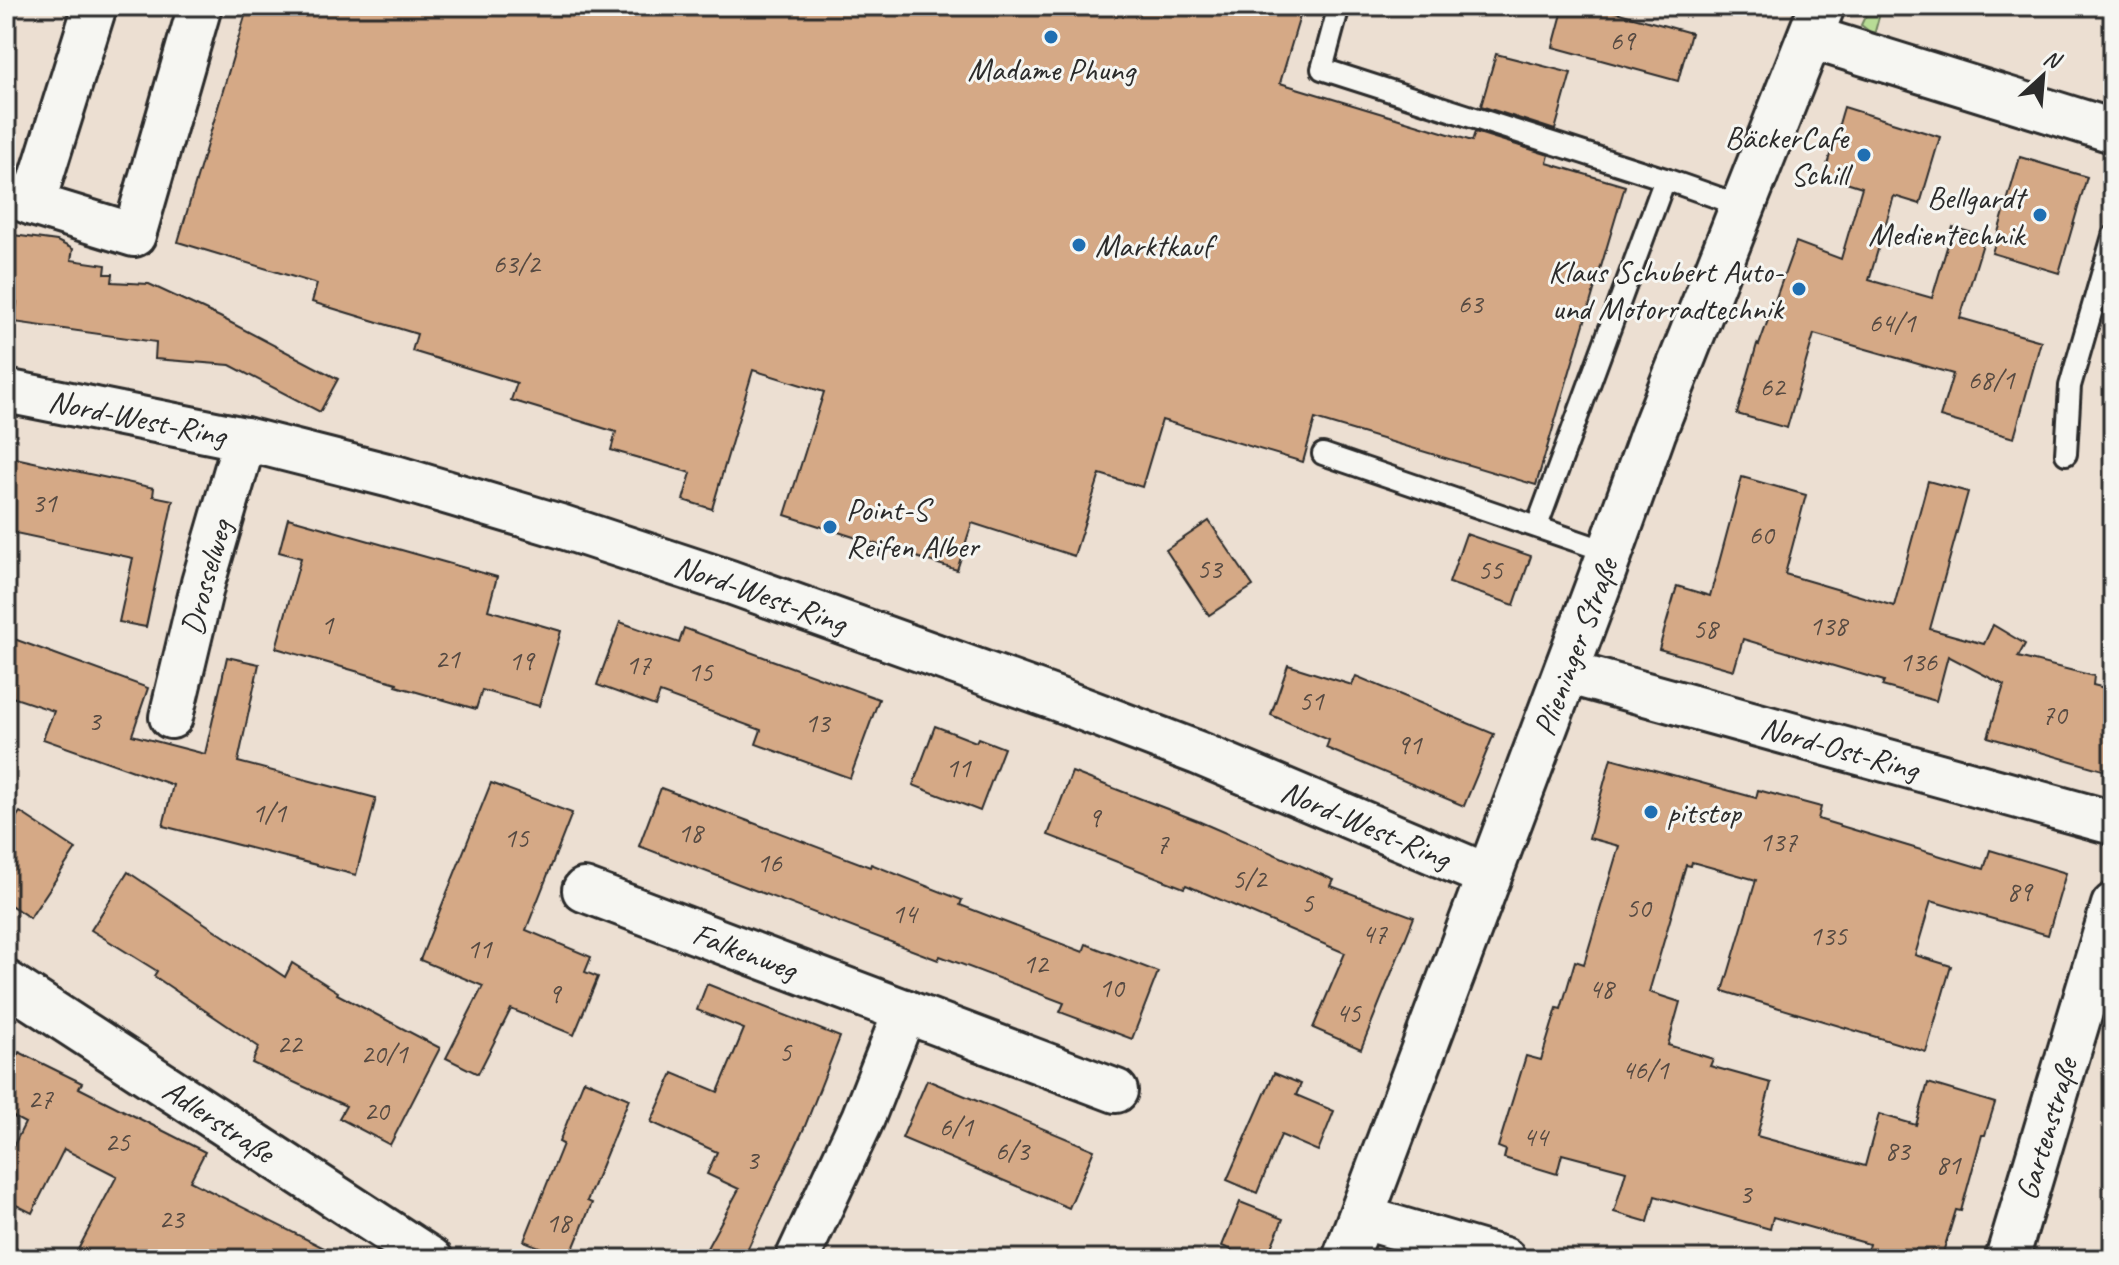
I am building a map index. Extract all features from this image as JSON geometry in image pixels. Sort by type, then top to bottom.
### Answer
[{"type":"main road","name":"Plieninger Straße","points":[[1345,1259],[1609,552],[1816,22]]},
{"type":"street","points":[[95,6],[20,198],[134,235],[200,6]]},
{"type":"street","name":"Plieninger Straße","points":[[1816,22],[2113,131]]},
{"type":"street","name":"Nord-West-Ring","points":[[6,391],[245,439],[474,500],[730,582],[1198,753],[1489,876]]},
{"type":"street","name":"Drosselweg","points":[[171,717],[203,583],[245,439]]},
{"type":"street","name":"Nord-Ost-Ring","points":[[1566,672],[2113,823]]},
{"type":"street","name":"Falkenweg","points":[[584,890],[1116,1091]]},
{"type":"street","name":"Gartenstraße","points":[[2007,1259],[2113,905]]},
{"type":"street","name":"Adlerstraße","points":[[6,982],[431,1259]]},
{"type":"street","points":[[797,1259],[863,1118],[905,1011]]},
{"type":"street","points":[[1360,1217],[1480,1256]]},
{"type":"lane","points":[[1339,6],[1322,69],[1742,206]]},
{"type":"lane","points":[[1537,526],[1665,179]]},
{"type":"lane","points":[[2066,454],[2070,386],[2113,236]]},
{"type":"lane","points":[[1323,454],[1609,552]]},
{"type":"green space","points":[[1870,6],[1882,6],[1874,35],[1861,25]]},
{"type":"building","points":[[248,6],[1303,6],[1280,83],[1472,141],[1475,132],[1549,155],[1547,163],[1625,186],[1536,485],[1315,419],[1303,462],[1162,420],[1142,487],[1100,474],[1074,556],[972,523],[957,570],[785,515],[824,392],[753,370],[712,509],[683,500],[691,473],[611,450],[616,432],[511,400],[517,383],[412,351],[417,334],[312,302],[317,284],[178,242]]},
{"type":"building","points":[[1564,6],[1594,6],[1691,33],[1678,81],[1553,47]]},
{"type":"building","points":[[1496,54],[1571,73],[1555,130],[1481,106]]},
{"type":"building","points":[[1844,107],[1940,137],[1920,204],[1894,196],[1869,280],[1932,298],[1953,227],[1985,237],[1960,318],[2041,341],[2014,438],[1940,417],[1953,374],[1814,334],[1787,428],[1737,414],[1757,344],[1796,242],[1841,259],[1862,187],[1824,175]]},
{"type":"building","name":"Bellgardt Medientechnik","points":[[2020,157],[2087,177],[2059,273],[1992,253]]},
{"type":"building","points":[[6,234],[57,241],[73,249],[71,260],[106,265],[105,274],[113,274],[112,282],[149,284],[220,317],[338,379],[320,412],[230,365],[155,359],[156,342],[14,322],[17,302],[6,300]]},
{"type":"building","points":[[6,456],[154,488],[153,496],[173,500],[146,627],[119,622],[133,558],[6,531]]},
{"type":"building","points":[[1742,477],[1806,495],[1785,574],[1894,606],[1928,481],[1968,492],[1930,629],[1984,644],[1993,625],[2025,644],[2018,657],[2094,676],[2093,685],[2113,690],[2113,773],[1988,737],[2004,685],[1948,656],[1936,701],[1882,686],[1884,681],[1743,639],[1734,670],[1659,649],[1677,586],[1710,596]]},
{"type":"building","points":[[288,518],[497,577],[488,610],[561,631],[539,706],[482,690],[476,709],[276,648],[301,558],[279,552]]},
{"type":"building","points":[[1209,521],[1253,586],[1209,615],[1166,550]]},
{"type":"building","points":[[1466,534],[1531,556],[1514,605],[1449,583]]},
{"type":"building","points":[[620,622],[679,643],[684,628],[879,699],[850,778],[756,744],[761,730],[660,693],[655,706],[597,685]]},
{"type":"building","points":[[6,636],[148,688],[132,735],[205,754],[227,657],[259,664],[238,762],[376,798],[356,875],[163,826],[173,785],[43,739],[54,711],[6,695]]},
{"type":"building","points":[[1288,665],[1352,685],[1356,676],[1494,734],[1464,806],[1326,748],[1329,740],[1271,715]]},
{"type":"building","points":[[935,726],[976,742],[978,738],[1004,748],[980,811],[913,785]]},
{"type":"building","points":[[1611,758],[1756,798],[1758,790],[1821,807],[1818,819],[1984,869],[1990,850],[2066,873],[2048,935],[1931,901],[1915,955],[1951,966],[1926,1052],[1723,991],[1756,880],[1692,862],[1691,866],[1686,865],[1649,992],[1680,1002],[1668,1045],[1713,1059],[1710,1066],[1771,1083],[1757,1136],[1865,1166],[1879,1114],[1916,1125],[1928,1083],[1995,1103],[1985,1135],[1982,1135],[1961,1211],[1956,1210],[1941,1259],[1865,1259],[1869,1244],[1773,1217],[1770,1229],[1655,1196],[1648,1222],[1614,1212],[1626,1171],[1562,1154],[1557,1174],[1504,1158],[1506,1150],[1498,1147],[1526,1056],[1541,1060],[1575,961],[1584,964],[1619,846],[1589,838]]},
{"type":"building","points":[[1072,772],[1198,821],[1334,880],[1331,886],[1414,917],[1361,1049],[1313,1028],[1345,953],[1186,885],[1184,888],[1048,835]]},
{"type":"building","points":[[491,783],[572,813],[526,930],[591,957],[585,972],[598,977],[574,1035],[511,1009],[478,1074],[446,1058],[483,986],[420,960]]},
{"type":"building","points":[[661,788],[870,867],[871,864],[962,900],[960,905],[1083,952],[1086,944],[1158,972],[1132,1039],[1060,1012],[1064,1003],[940,956],[938,960],[639,846]]},
{"type":"building","points":[[20,812],[76,849],[30,918],[6,902],[6,832]]},
{"type":"building","points":[[128,872],[285,977],[292,963],[337,994],[440,1048],[390,1145],[339,1118],[346,1106],[252,1063],[259,1047],[154,976],[157,971],[91,930]]},
{"type":"building","points":[[707,984],[840,1037],[805,1126],[743,1259],[701,1259],[739,1189],[707,1174],[717,1152],[651,1122],[673,1073],[718,1092],[744,1029],[697,1010]]},
{"type":"building","points":[[19,1052],[82,1083],[79,1088],[205,1152],[190,1181],[346,1259],[73,1259],[117,1176],[64,1149],[32,1213],[6,1200],[6,1161],[25,1123],[6,1113],[6,1078]]},
{"type":"building","points":[[1274,1073],[1301,1084],[1296,1095],[1334,1111],[1318,1151],[1281,1135],[1257,1193],[1227,1180]]},
{"type":"building","points":[[584,1080],[629,1099],[587,1201],[592,1203],[569,1259],[524,1241],[563,1144],[559,1142]]},
{"type":"building","points":[[927,1080],[1094,1150],[1069,1208],[902,1138]]},
{"type":"building","points":[[1240,1202],[1283,1219],[1266,1259],[1228,1259],[1232,1250],[1222,1246]]},
{"type":"place","name":"Madame Phung","points":[[1051,37]]},
{"type":"place","name":"BäckerCafe Schill","points":[[1864,155]]},
{"type":"place","name":"Bellgardt Medientechnik","points":[[2040,215]]},
{"type":"place","name":"Marktkauf","points":[[1079,245]]},
{"type":"place","name":"Klaus Schubert Auto- und Motorradtechnik","points":[[1799,289]]},
{"type":"place","name":"Point-S Reifen Alber","points":[[830,527]]},
{"type":"place","name":"pitstop","points":[[1651,812]]}]
